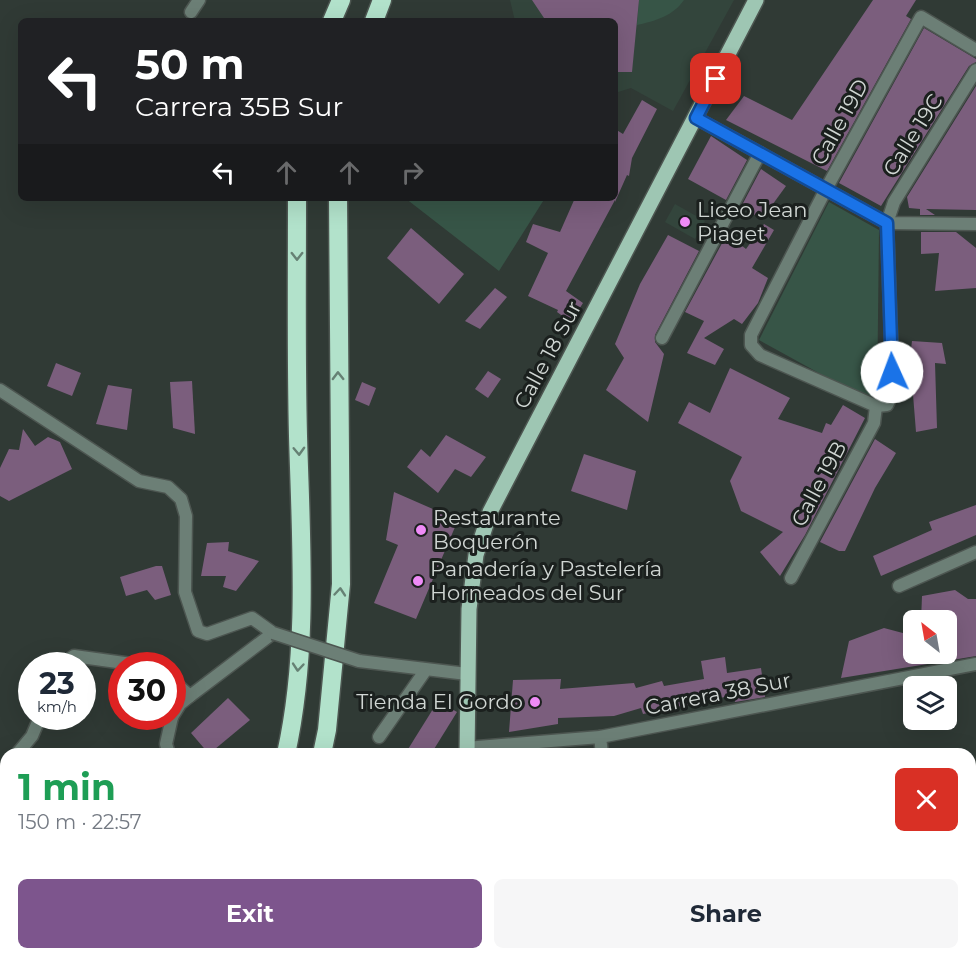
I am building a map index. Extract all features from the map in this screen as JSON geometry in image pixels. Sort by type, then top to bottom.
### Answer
[{"type":"highway","points":[[333,18],[341,0]]},
{"type":"highway","points":[[375,18],[382,0]]},
{"type":"highway","points":[[287,748],[298,670],[302,598],[297,390],[297,201]]},
{"type":"highway","points":[[323,748],[341,584],[338,201]]},
{"type":"main road","name":"Calle 18 Sur","points":[[466,748],[468,609],[476,555],[490,512],[756,0]]},
{"type":"street","points":[[191,12],[199,0]]},
{"type":"street","name":"Calle 19D","points":[[882,405],[760,355],[751,345],[751,335],[826,189],[921,17],[976,50]]},
{"type":"street","name":"Calle 19C","points":[[887,223],[894,202],[976,70]]},
{"type":"street","points":[[696,118],[887,223],[976,224]]},
{"type":"street","points":[[662,338],[760,153]]},
{"type":"street","name":"Calle 19B","points":[[791,578],[882,405],[893,393],[887,223]]},
{"type":"street","points":[[0,390],[139,481],[168,487],[182,499],[186,516],[185,592],[198,631],[207,634],[252,618],[273,633],[359,661],[425,671],[466,674]]},
{"type":"street","points":[[899,586],[976,552]]},
{"type":"street","points":[[186,699],[273,633]]},
{"type":"street","name":"Carrera 38 Sur","points":[[502,748],[600,737],[976,664]]},
{"type":"street","points":[[379,737],[425,671]]},
{"type":"street","points":[[186,692],[190,696]]},
{"type":"street","points":[[22,748],[35,730]]},
{"type":"street","points":[[167,748],[169,730]]},
{"type":"street","points":[[600,737],[601,748]]},
{"type":"shaded area","points":[[510,0],[734,0],[673,111],[631,88],[618,92],[618,18],[514,18]]},
{"type":"shaded area","points":[[639,0],[684,0],[669,14],[637,25]]},
{"type":"shaded area","points":[[409,201],[543,201],[499,271]]},
{"type":"shaded area","points":[[829,202],[879,230],[877,405],[759,340]]},
{"type":"shaded area","name":"Liceo Jean Piaget","points":[[675,204],[705,221],[695,239],[665,222]]},
{"type":"building","points":[[532,0],[639,0],[632,72],[618,72],[618,18],[544,18]]},
{"type":"building","points":[[873,0],[916,0],[906,16],[911,19],[827,171],[726,120],[744,96],[792,120]]},
{"type":"building","points":[[924,28],[976,59],[976,62],[969,66],[881,206],[839,183]]},
{"type":"building","points":[[976,86],[976,210],[926,209],[935,215],[920,215],[920,209],[909,208],[907,197]]},
{"type":"building","points":[[642,100],[657,109],[632,158],[629,176],[627,175],[618,195],[618,131],[623,134]]},
{"type":"building","points":[[711,136],[747,160],[726,200],[688,179]]},
{"type":"building","points":[[761,169],[786,186],[762,219],[741,207]]},
{"type":"building","points":[[574,201],[614,201],[566,291],[583,303],[571,322],[557,312],[558,310],[528,296],[548,253],[526,242],[533,224],[560,232]]},
{"type":"building","points":[[764,224],[774,230],[752,268],[768,278],[758,303],[742,324],[734,319],[704,338],[724,349],[715,365],[687,353],[704,321],[685,312],[727,234],[746,249]]},
{"type":"building","points":[[411,228],[464,274],[439,304],[387,258]]},
{"type":"building","points":[[921,232],[956,232],[976,248],[976,288],[935,291],[939,253],[921,254]]},
{"type":"building","points":[[668,235],[699,251],[655,335],[655,342],[664,354],[648,422],[606,390],[624,358],[615,344],[640,284]]},
{"type":"building","points":[[495,288],[507,297],[480,329],[465,321]]},
{"type":"building","points":[[912,341],[942,343],[946,364],[935,363],[937,428],[916,432],[910,357]]},
{"type":"building","points":[[56,363],[81,373],[72,396],[47,386]]},
{"type":"building","points":[[730,368],[790,398],[778,419],[822,433],[826,423],[831,425],[843,405],[865,418],[805,535],[780,576],[760,552],[783,532],[741,511],[730,481],[742,457],[678,423],[689,402],[710,413]]},
{"type":"building","points":[[488,371],[501,379],[488,398],[475,389]]},
{"type":"building","points":[[192,381],[195,434],[173,428],[170,382]]},
{"type":"building","points":[[362,382],[376,388],[369,406],[355,400]]},
{"type":"building","points":[[108,385],[132,389],[127,430],[96,424]]},
{"type":"building","points":[[23,429],[35,446],[48,437],[60,442],[72,469],[9,501],[0,496],[0,468],[9,449],[19,450]]},
{"type":"building","points":[[446,435],[486,457],[471,477],[455,469],[438,493],[407,467],[421,449],[430,457]]},
{"type":"building","points":[[875,439],[896,453],[875,488],[845,551],[839,551],[820,542]]},
{"type":"building","points":[[584,454],[636,471],[627,510],[571,491]]},
{"type":"building","points":[[394,492],[458,520],[416,619],[374,603],[398,545],[386,540]]},
{"type":"building","points":[[976,505],[976,535],[881,576],[873,556],[932,530],[929,522]]},
{"type":"building","points":[[229,542],[228,551],[259,561],[236,591],[223,587],[226,576],[201,576],[207,543]]},
{"type":"building","points":[[162,566],[171,595],[155,600],[147,590],[126,596],[120,577]]},
{"type":"building","points":[[955,590],[968,599],[976,599],[976,656],[957,659],[957,610],[921,610],[922,596]]},
{"type":"building","points":[[884,628],[903,633],[903,664],[927,664],[841,678],[849,641]]},
{"type":"building","points":[[725,657],[727,673],[761,668],[765,697],[735,702],[734,695],[643,714],[641,708],[614,716],[558,718],[558,724],[509,732],[513,680],[561,679],[560,689],[634,683],[636,688],[662,681],[664,686],[704,679],[701,661]]},
{"type":"building","points":[[228,698],[250,720],[216,748],[204,748],[191,733]]},
{"type":"building","points":[[438,701],[457,712],[435,748],[409,748]]},
{"type":"place","name":"Liceo Jean Piaget","points":[[685,222]]},
{"type":"place","name":"Restaurante Boquerón","points":[[421,530]]},
{"type":"place","name":"Panadería y Pastelería Horneados del Sur","points":[[418,581]]},
{"type":"place","name":"Tienda El Gordo","points":[[535,702]]},
{"type":"route","points":[[716,79],[696,118],[887,223],[892,372]]}]
